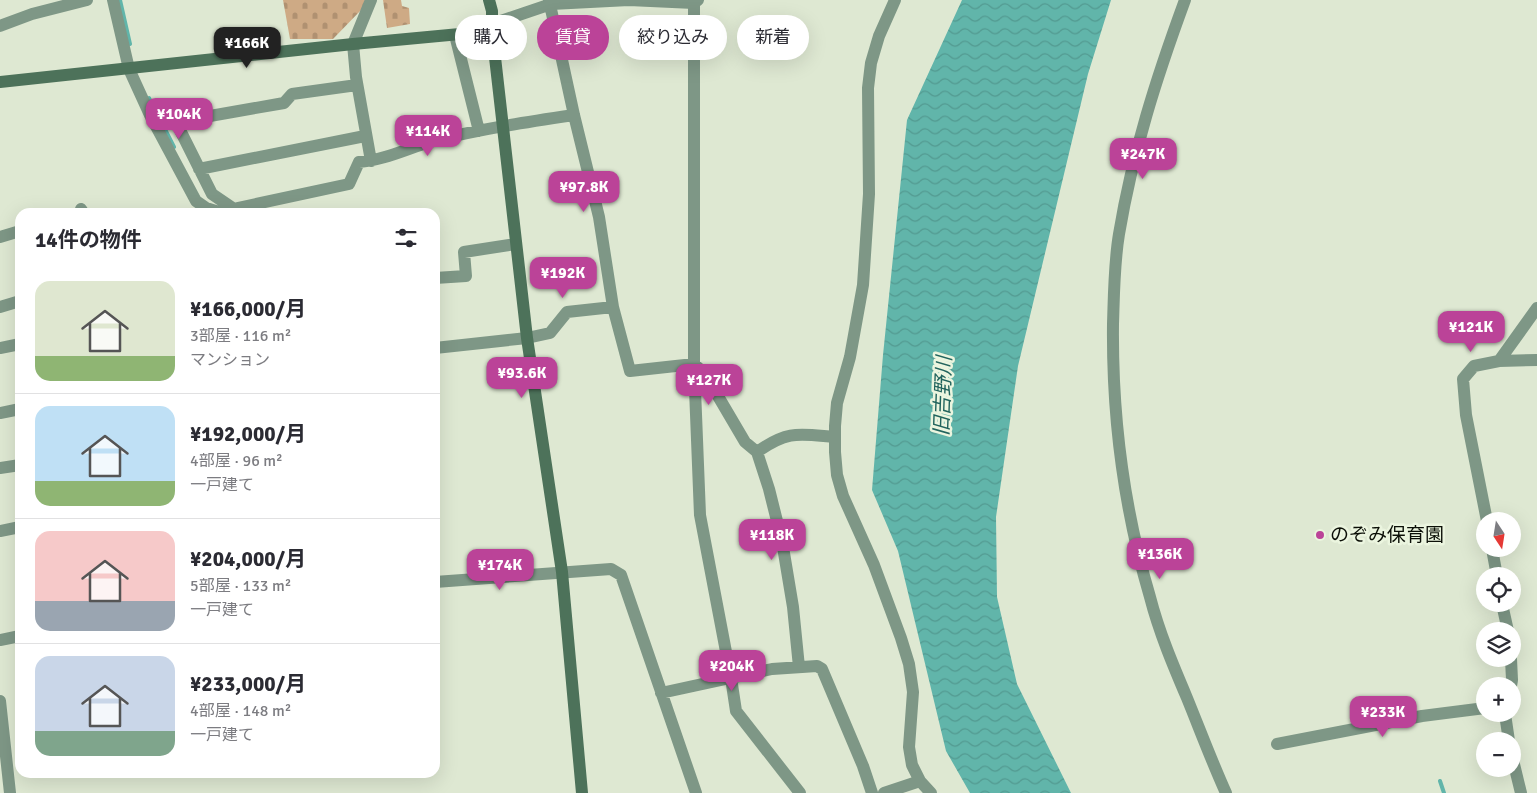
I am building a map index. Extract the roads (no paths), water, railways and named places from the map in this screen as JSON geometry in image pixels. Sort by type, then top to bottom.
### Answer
[{"type":"street","points":[[35,0],[39,12]]},
{"type":"street","points":[[0,26],[39,12],[87,0]]},
{"type":"street","points":[[113,0],[129,69],[150,115],[196,201],[206,208]]},
{"type":"street","points":[[371,0],[352,44],[365,136],[371,161]]},
{"type":"street","points":[[489,0],[492,15]]},
{"type":"street","points":[[895,0],[879,36],[868,88],[869,194],[863,285],[850,357],[838,403],[834,437],[837,475],[844,496],[874,564],[909,664],[913,692],[910,747],[912,765],[920,781],[931,793]]},
{"type":"street","points":[[1185,0],[1158,73],[1132,164],[1119,235],[1114,280],[1113,362],[1119,443],[1130,516],[1150,598],[1170,657],[1226,793]]},
{"type":"street","points":[[520,15],[550,2],[695,1],[694,364],[700,515],[732,678],[736,711],[800,793]]},
{"type":"street","points":[[550,2],[574,115],[599,217],[613,307],[630,371],[694,364],[705,374],[746,442],[757,452],[769,489],[782,541],[793,607],[799,667]]},
{"type":"street","points":[[0,82],[455,34]]},
{"type":"street","points":[[461,60],[479,131]]},
{"type":"street","points":[[495,60],[527,338],[562,572],[582,793]]},
{"type":"street","points":[[230,208],[212,194],[176,122],[284,103],[292,94],[358,85]]},
{"type":"street","points":[[247,208],[349,184],[359,162],[371,161],[433,141],[502,125],[574,115]]},
{"type":"street","points":[[199,169],[365,136]]},
{"type":"street","points":[[0,237],[15,232]]},
{"type":"street","points":[[440,278],[466,276],[464,252],[516,244]]},
{"type":"street","points":[[0,307],[15,302]]},
{"type":"street","points":[[440,347],[550,334],[567,312],[613,307]]},
{"type":"street","points":[[1499,361],[1537,308]]},
{"type":"street","points":[[0,348],[15,345]]},
{"type":"street","points":[[1485,512],[1466,415],[1463,379],[1474,366],[1499,361],[1537,360]]},
{"type":"street","points":[[0,412],[15,410]]},
{"type":"street","points":[[757,452],[773,441],[795,434],[834,437]]},
{"type":"street","points":[[0,468],[15,465]]},
{"type":"street","points":[[0,531],[15,529]]},
{"type":"street","points":[[440,582],[611,569],[621,575],[696,793]]},
{"type":"street","points":[[0,640],[15,637]]},
{"type":"street","points":[[661,692],[772,669],[817,666],[822,670],[863,766],[872,793]]},
{"type":"street","points":[[0,701],[4,762],[10,793]]},
{"type":"street","points":[[1277,744],[1422,716],[1476,709]]},
{"type":"street","points":[[1517,777],[1521,793]]},
{"type":"street","points":[[885,793],[920,781]]},
{"type":"water","name":"旧吉野川","points":[[962,0],[1111,0],[1088,74],[1018,366],[996,517],[997,597],[1017,684],[1071,793],[970,793],[946,751],[898,551],[872,490],[883,355],[907,120]]},
{"type":"waterway","points":[[120,0],[130,44]]},
{"type":"waterway","points":[[149,98],[174,147]]},
{"type":"waterway","points":[[1440,781],[1444,793]]},
{"type":"place","name":"のぞみ保育園","points":[[1320,535]]}]
